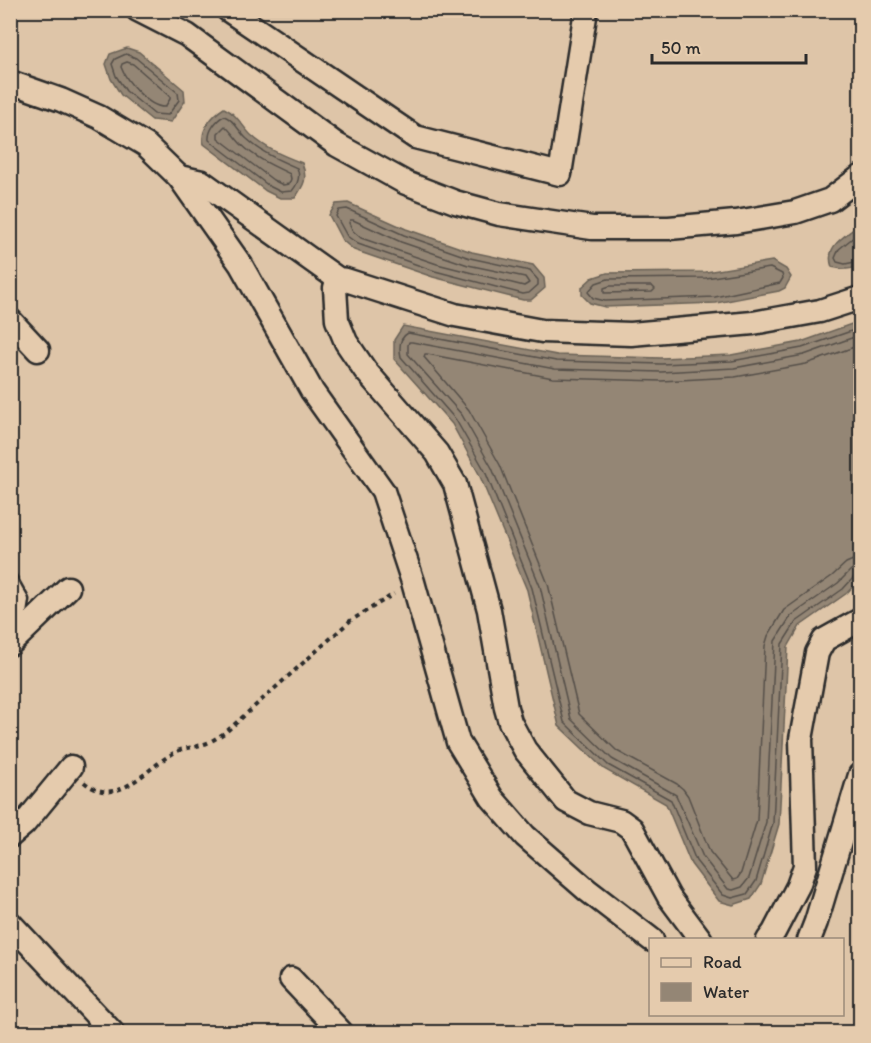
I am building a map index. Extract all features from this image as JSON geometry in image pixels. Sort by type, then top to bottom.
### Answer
[{"type":"street","points":[[138,10],[187,35],[337,145],[406,183],[455,202],[499,214],[592,228],[669,228],[725,223],[795,212],[830,200],[861,177]]},
{"type":"street","points":[[228,10],[415,138],[560,174],[586,10]]},
{"type":"street","points":[[10,82],[61,100],[99,117],[146,145],[179,177],[241,266],[312,391],[383,491],[413,582],[458,742],[492,798],[525,836],[587,890],[651,938]]},
{"type":"street","points":[[179,177],[202,182],[338,279],[455,315],[542,331],[631,334],[753,323],[820,311],[861,298]]},
{"type":"street","points":[[338,279],[335,288],[338,320],[345,342],[365,370],[437,453],[455,484],[489,610],[506,708],[520,741],[566,801],[590,813],[621,820],[632,829],[669,897],[700,938]]},
{"type":"street","points":[[10,320],[38,350]]},
{"type":"street","points":[[14,640],[68,588]]},
{"type":"street","points":[[769,938],[798,886],[805,866],[801,739],[817,653],[824,639],[861,620]]},
{"type":"street","points":[[10,836],[24,824],[71,767]]},
{"type":"street","points":[[810,938],[861,775]]},
{"type":"street","points":[[10,923],[112,1032]]},
{"type":"street","points":[[291,979],[341,1032]]},
{"type":"lane","points":[[10,577],[23,600],[14,640]]},
{"type":"path","points":[[71,767],[86,784],[102,792],[111,792],[129,786],[175,752],[204,744],[226,732],[350,621],[413,582]]},
{"type":"water","points":[[127,48],[139,52],[184,90],[185,101],[171,122],[152,120],[121,95],[111,79],[106,64],[110,54]]},
{"type":"water","points":[[224,108],[263,144],[302,163],[305,173],[304,182],[295,198],[280,198],[266,191],[204,144],[205,128]]},
{"type":"water","points":[[348,203],[406,229],[472,252],[533,265],[544,278],[545,288],[531,300],[523,300],[433,277],[354,250],[342,240],[329,215],[336,204]]},
{"type":"water","points":[[860,224],[860,265],[850,269],[832,267],[830,259],[834,247]]},
{"type":"water","points":[[772,261],[786,269],[791,277],[785,288],[716,303],[605,307],[590,303],[582,295],[582,287],[592,278],[607,273],[706,272]]},
{"type":"water","points":[[860,321],[860,579],[847,593],[800,626],[788,647],[779,824],[761,884],[751,899],[733,905],[719,901],[691,864],[666,804],[604,769],[559,726],[527,590],[479,474],[452,424],[394,359],[394,340],[403,326],[557,355],[661,358],[731,355],[801,342]]}]
